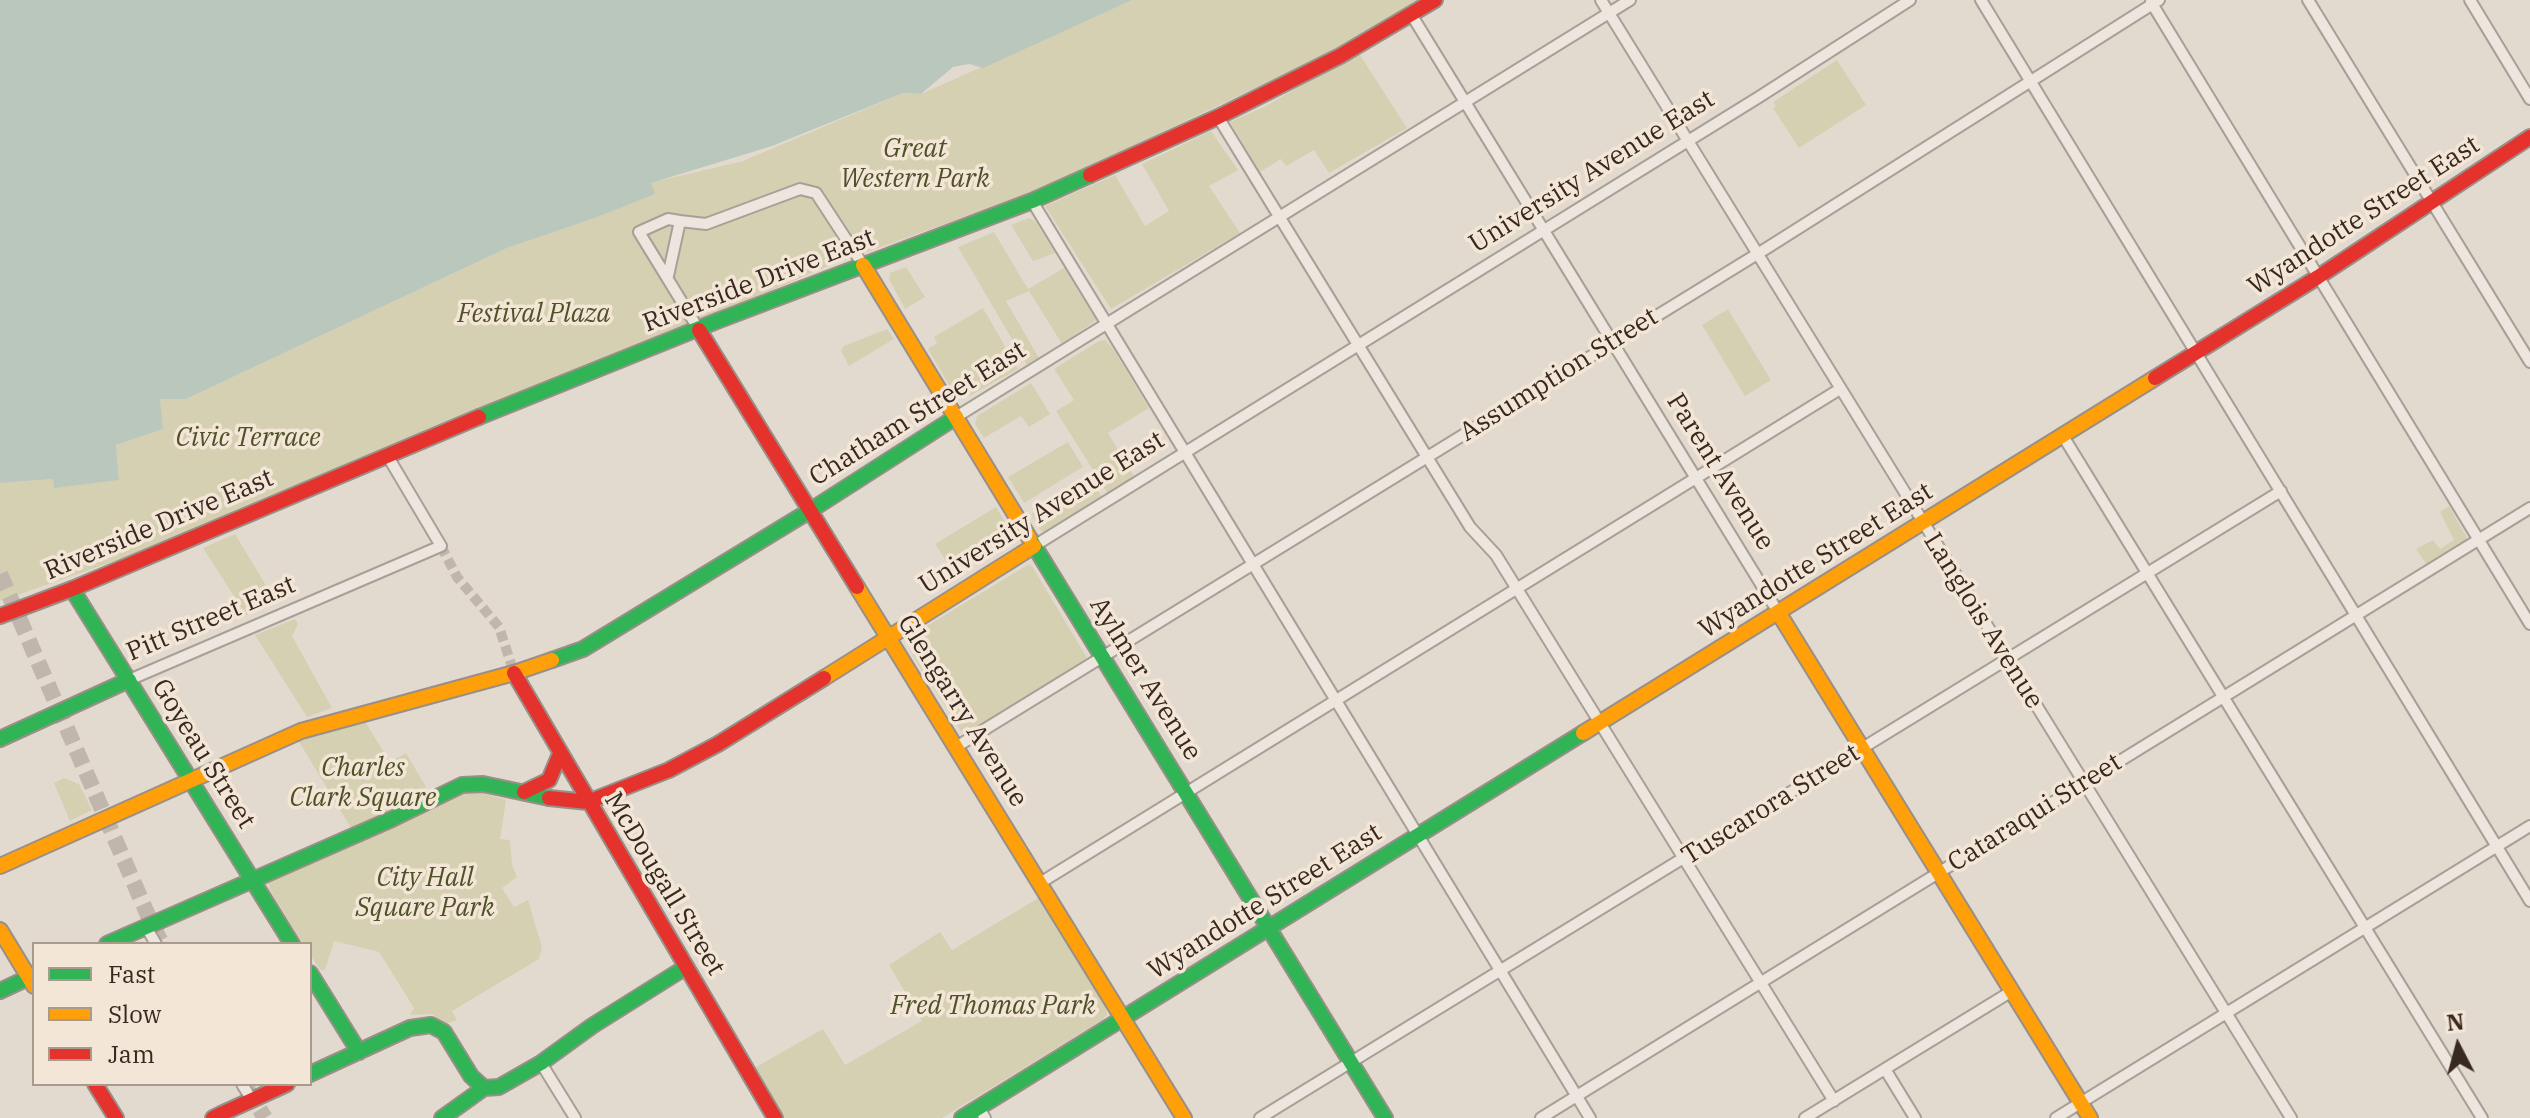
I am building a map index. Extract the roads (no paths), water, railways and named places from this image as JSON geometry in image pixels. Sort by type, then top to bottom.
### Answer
[{"type":"main road","name":"Riverside Drive East","points":[[0,616],[72,589],[387,455],[1032,201],[1218,117],[1340,56],[1435,0]]},
{"type":"main road","name":"Wyandotte Street East","points":[[962,1118],[982,1113],[1123,1019],[2318,277],[2530,137]]},
{"type":"main road","name":"Aylmer Avenue","points":[[863,265],[1385,1118]]},
{"type":"main road","name":"Glengarry Avenue","points":[[699,330],[1184,1118]]},
{"type":"main road","name":"Chatham Street East","points":[[0,866],[301,731],[514,673],[583,649],[956,417]]},
{"type":"main road","name":"University Avenue East","points":[[112,942],[392,819],[462,785],[483,784],[561,800],[588,802],[669,770],[700,755],[1034,546]]},
{"type":"main road","name":"Goyeau Street","points":[[72,589],[291,942]]},
{"type":"main road","name":"Parent Avenue","points":[[1778,612],[2090,1118]]},
{"type":"main road","name":"McDougall Street","points":[[514,673],[775,1118]]},
{"type":"main road","name":"Pitt Street East","points":[[0,739],[129,680]]},
{"type":"main road","points":[[524,792],[549,780],[560,754]]},
{"type":"main road","points":[[0,930],[32,980],[0,991]]},
{"type":"main road","points":[[442,1118],[484,1088],[499,1087],[541,1063],[592,1026],[686,967]]},
{"type":"main road","points":[[312,976],[359,1052]]},
{"type":"main road","points":[[312,1073],[419,1025],[431,1025],[444,1032],[471,1076],[484,1088]]},
{"type":"main road","points":[[96,1086],[116,1118]]},
{"type":"main road","points":[[219,1117],[283,1086]]},
{"type":"street","name":"Langlois Avenue","points":[[1601,0],[2291,1118]]},
{"type":"street","name":"Chatham Street East","points":[[956,417],[1630,0]]},
{"type":"street","name":"University Avenue East","points":[[1034,546],[1689,141],[1910,0]]},
{"type":"street","points":[[1981,0],[2530,901]]},
{"type":"street","points":[[2308,0],[2530,362]]},
{"type":"street","points":[[2470,0],[2530,99]]},
{"type":"street","points":[[2154,2],[2530,624]]},
{"type":"street","name":"Assumption Street","points":[[956,747],[1757,254],[2154,2]]},
{"type":"street","name":"Parent Avenue","points":[[1411,14],[1778,612]]},
{"type":"street","points":[[1218,117],[1470,527],[1496,555],[1834,1101]]},
{"type":"street","points":[[699,330],[639,232],[668,219],[706,224],[800,189],[816,193],[863,265]]},
{"type":"street","points":[[1032,201],[1590,1118]]},
{"type":"street","points":[[668,276],[680,221]]},
{"type":"street","points":[[1040,883],[1840,389]]},
{"type":"street","points":[[2063,436],[2482,1118]]},
{"type":"street","name":"Pitt Street East","points":[[129,680],[441,546],[387,455]]},
{"type":"street","name":"Tuscarora Street","points":[[1260,1118],[2281,491]]},
{"type":"street","name":"Cataraqui Street","points":[[1541,1118],[2530,508]]},
{"type":"street","points":[[2056,1118],[2530,826]]},
{"type":"street","points":[[146,927],[155,942]]},
{"type":"street","points":[[1805,1118],[2012,991]]},
{"type":"street","points":[[541,1063],[575,1118]]},
{"type":"street","points":[[1885,1069],[1915,1118]]},
{"type":"street","points":[[243,1086],[252,1100]]},
{"type":"tunnel","points":[[441,546],[457,577],[499,627],[514,673]]},
{"type":"tunnel","points":[[0,574],[161,942]]},
{"type":"tunnel","points":[[247,1089],[265,1118]]},
{"type":"park label","name":"Great Western Park","points":[[915,164]]},
{"type":"park label","name":"Festival Plaza","points":[[534,314]]},
{"type":"park label","name":"Civic Terrace","points":[[248,438]]},
{"type":"park label","name":"Charles Clark Square","points":[[363,783]]},
{"type":"park label","name":"City Hall Square Park","points":[[425,893]]},
{"type":"park label","name":"Fred Thomas Park","points":[[993,1006]]}]
